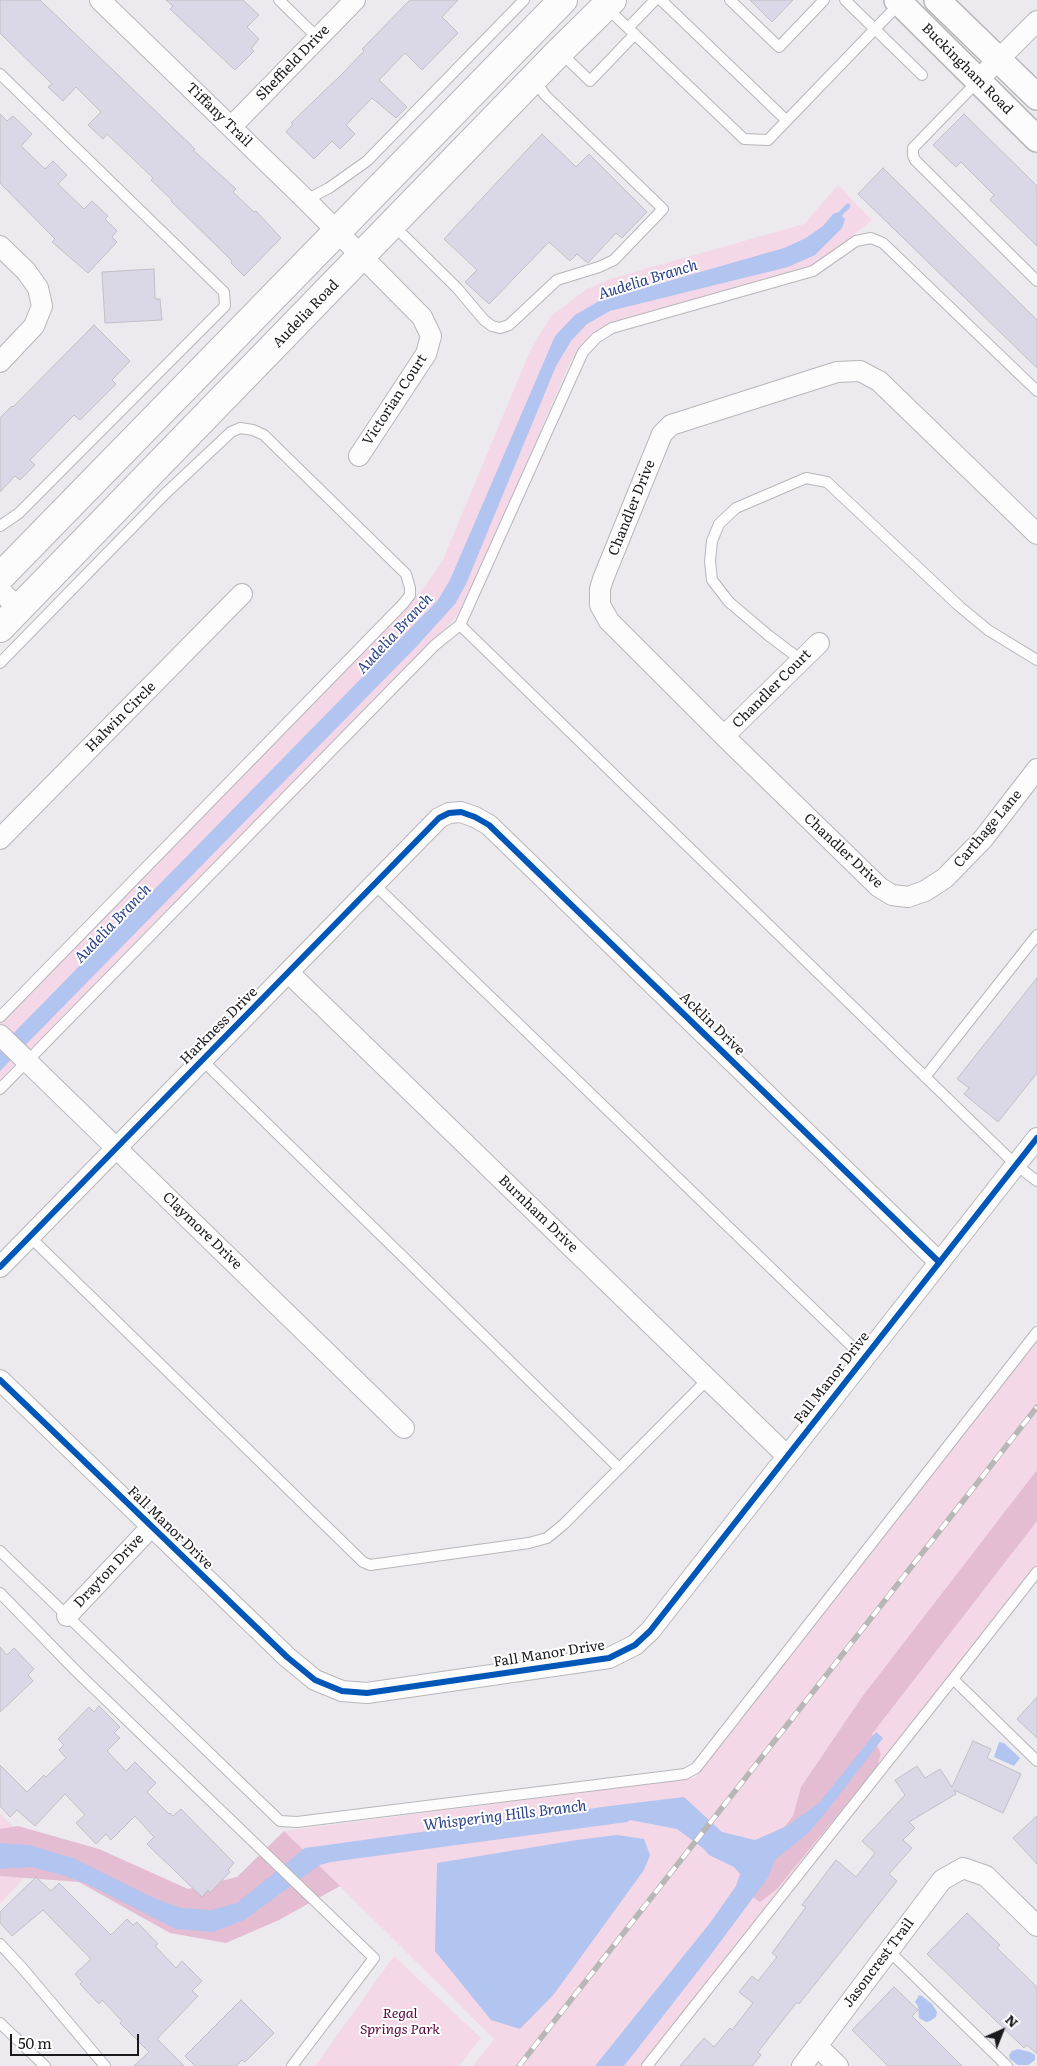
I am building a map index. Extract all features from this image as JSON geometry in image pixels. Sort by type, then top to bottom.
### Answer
[{"type":"main road","points":[[0,577],[563,0]]},
{"type":"main road","name":"Audelia Road","points":[[0,628],[559,52],[609,3]]},
{"type":"main road","points":[[510,55],[534,78]]},
{"type":"street","name":"Tiffany Trail","points":[[100,0],[337,231]]},
{"type":"street","name":"Sheffield Drive","points":[[231,127],[355,0]]},
{"type":"street","name":"Buckingham Road","points":[[937,0],[1037,97]]},
{"type":"street","name":"Buckingham Road","points":[[899,2],[1037,138]]},
{"type":"street","points":[[978,80],[1037,22]]},
{"type":"street","name":"Victorian Court","points":[[337,231],[422,316],[431,336],[426,354],[359,456]]},
{"type":"street","points":[[0,246],[26,271],[38,288],[42,306],[34,326],[0,362]]},
{"type":"street","name":"Chandler Drive","points":[[908,897],[892,895],[879,887],[609,621],[600,605],[600,589],[603,579],[662,434],[671,425],[837,372],[860,371],[879,381],[1035,530]]},
{"type":"street","points":[[0,590],[19,609]]},
{"type":"street","name":"Halwin Circle","points":[[0,840],[242,594]]},
{"type":"street","name":"Chandler Court","points":[[724,736],[819,643]]},
{"type":"street","name":"Carthage Lane","points":[[908,897],[924,891],[945,878],[983,839],[1037,769]]},
{"type":"street","name":"Harkness Drive","points":[[0,1267],[439,818],[449,813],[461,812]]},
{"type":"street","name":"Acklin Drive","points":[[461,812],[475,816],[488,825],[939,1262]]},
{"type":"street","name":"Burnham Drive","points":[[289,973],[787,1456]]},
{"type":"street","name":"Claymore Drive","points":[[1,1036],[404,1428]]},
{"type":"street","name":"Fall Manor Drive","points":[[0,1380],[287,1657],[315,1680],[342,1691],[367,1693],[609,1658],[635,1645],[650,1631],[1037,1138]]},
{"type":"street","name":"Drayton Drive","points":[[67,1616],[151,1527]]},
{"type":"street","name":"Jasoncrest Trail","points":[[802,2066],[942,1880],[963,1868],[986,1876],[1037,1926]]},
{"type":"street","points":[[817,2046],[838,2066]]},
{"type":"lane","points":[[279,0],[318,38]]},
{"type":"lane","points":[[306,200],[329,188],[367,161],[524,0]]},
{"type":"lane","points":[[559,52],[590,81],[655,0]]},
{"type":"lane","points":[[662,0],[786,120]]},
{"type":"lane","points":[[730,0],[779,47],[824,0]]},
{"type":"lane","points":[[845,0],[922,75]]},
{"type":"lane","points":[[609,3],[632,31],[744,139],[768,140],[899,2]]},
{"type":"lane","points":[[0,74],[224,292],[225,306],[19,513],[0,526]]},
{"type":"lane","points":[[392,225],[457,288],[484,320],[492,326],[500,328],[509,325],[557,280],[599,267],[614,260],[663,209],[545,95],[534,78]]},
{"type":"lane","points":[[978,80],[913,148],[912,155],[1037,281]]},
{"type":"lane","points":[[0,1089],[25,1059],[435,645],[460,625],[583,352],[596,338],[612,328],[813,272],[856,241],[871,238],[883,243],[1037,391]]},
{"type":"lane","points":[[0,663],[166,494],[231,432],[240,428],[253,430],[264,435],[406,574],[410,588],[410,595],[403,604],[0,1017]]},
{"type":"lane","points":[[801,660],[729,602],[712,580],[710,560],[712,541],[719,524],[736,508],[806,478],[827,482],[959,606],[988,630],[1037,660]]},
{"type":"lane","points":[[460,625],[1016,1165],[1037,1181]]},
{"type":"lane","points":[[375,885],[864,1358]]},
{"type":"lane","points":[[926,1077],[1037,935]]},
{"type":"lane","points":[[202,1060],[619,1468]]},
{"type":"lane","points":[[30,1237],[362,1562],[370,1565],[529,1543],[547,1538],[564,1524],[708,1379]]},
{"type":"lane","points":[[0,1551],[280,1821],[297,1822],[685,1774],[696,1768],[1037,1332]]},
{"type":"lane","points":[[647,2066],[1037,1572]]},
{"type":"lane","points":[[0,1592],[77,1672],[374,1958],[292,2066]]},
{"type":"lane","points":[[953,1679],[1037,1761]]},
{"type":"lane","points":[[0,1944],[105,2066]]},
{"type":"lane","points":[[888,1950],[1007,2066]]},
{"type":"lane","points":[[0,2023],[45,2066]]},
{"type":"green space","points":[[838,185],[872,220],[822,261],[795,275],[615,323],[588,339],[570,362],[467,602],[448,626],[0,1089],[0,1024],[421,591],[442,562],[530,351],[551,316],[587,289],[610,279],[804,224]]},
{"type":"green space","points":[[1037,1340],[1037,1573],[647,2066],[473,2066],[494,2039],[284,1831],[695,1778]]},
{"type":"green space","points":[[0,1814],[44,1856],[0,1904]]},
{"type":"green space","name":"Regal Springs Park","points":[[394,1956],[481,2038],[459,2066],[315,2066]]},
{"type":"shaded area","points":[[1037,1470],[1037,1521],[872,1734],[881,1754],[877,1767],[776,1890],[760,1902],[746,1893],[778,1835],[793,1816],[801,1787],[862,1697]]},
{"type":"shaded area","points":[[18,1826],[99,1849],[188,1889],[237,1877],[284,1831],[340,1886],[279,1920],[226,1943],[170,1933],[79,1882],[0,1876],[0,1829]]},
{"type":"water","points":[[838,212],[845,219],[842,228],[815,255],[788,267],[610,311],[587,324],[571,341],[556,366],[466,584],[455,604],[417,646],[0,1071],[0,1047],[438,600],[450,580],[555,336],[575,315],[599,301],[784,248],[806,238],[823,226],[833,214]]},
{"type":"water","points":[[876,1732],[883,1738],[808,1833],[775,1860],[767,1879],[624,2066],[595,2066],[710,1923],[736,1886],[740,1874],[734,1867],[709,1855],[704,1849],[677,1829],[630,1820],[627,1822],[331,1862],[320,1865],[244,1920],[213,1932],[176,1929],[87,1884],[62,1875],[32,1867],[0,1869],[0,1843],[29,1845],[73,1858],[156,1899],[182,1908],[211,1910],[237,1903],[305,1848],[610,1806],[684,1797],[722,1832],[755,1840],[787,1826],[819,1803]]},
{"type":"water","points":[[999,1742],[1004,1743],[1020,1758],[1014,1766],[994,1757]]},
{"type":"water","points":[[617,1835],[644,1839],[650,1855],[644,1870],[554,1994],[520,2029],[491,2020],[435,1951],[437,1863]]},
{"type":"water","points":[[919,1995],[932,2004],[937,2012],[936,2017],[930,2021],[926,2022],[919,2018],[918,2006],[915,2002]]},
{"type":"water","points":[[1018,2049],[1035,2055],[1035,2060],[1028,2065],[1018,2065],[1010,2059],[1009,2055],[1012,2051]]},
{"type":"building","points":[[0,0],[40,0],[195,149],[193,150],[236,189],[233,192],[254,212],[256,211],[281,238],[244,276],[231,263],[232,261],[151,180],[153,178],[107,134],[103,139],[88,125],[101,112],[76,87],[63,101],[48,87],[52,84],[0,33]]},
{"type":"building","points":[[166,0],[243,0],[259,15],[247,27],[259,39],[251,49],[254,51],[235,70],[170,9],[173,6]]},
{"type":"building","points":[[410,0],[458,0],[442,17],[458,33],[422,70],[405,53],[379,80],[407,107],[396,118],[372,98],[346,125],[355,134],[340,149],[332,141],[314,159],[286,132],[293,124],[291,123],[343,73],[364,51],[362,49]]},
{"type":"building","points":[[750,0],[793,0],[772,22]]},
{"type":"building","points":[[0,114],[7,121],[13,116],[32,134],[21,146],[45,169],[53,161],[67,175],[58,184],[84,209],[92,201],[108,216],[105,219],[117,231],[112,237],[117,242],[88,273],[52,242],[55,239],[0,183]]},
{"type":"building","points":[[964,114],[1037,186],[1037,246],[990,200],[994,195],[961,162],[956,167],[933,145]]},
{"type":"building","points":[[542,134],[576,167],[589,154],[647,212],[622,238],[616,233],[588,263],[577,254],[570,261],[549,242],[489,304],[465,282],[477,270],[444,239]]},
{"type":"building","points":[[883,168],[1037,320],[1037,368],[858,194]]},
{"type":"building","points":[[154,269],[155,299],[160,299],[162,320],[105,323],[102,272]]},
{"type":"building","points":[[94,325],[130,361],[112,380],[116,384],[80,420],[74,415],[30,460],[35,465],[20,480],[15,476],[0,492],[0,418]]},
{"type":"building","points":[[1037,978],[1037,1073],[998,1122],[964,1094],[969,1088],[957,1079]]},
{"type":"building","points":[[0,1647],[7,1655],[14,1648],[34,1669],[28,1675],[33,1681],[0,1712]]},
{"type":"building","points":[[1037,1697],[1037,1738],[1017,1719]]},
{"type":"building","points":[[99,1706],[120,1727],[114,1733],[120,1738],[107,1751],[126,1771],[135,1762],[156,1783],[147,1792],[173,1816],[181,1809],[234,1863],[228,1870],[230,1872],[210,1893],[208,1890],[202,1897],[147,1844],[154,1837],[135,1816],[111,1840],[106,1834],[96,1844],[76,1823],[85,1815],[65,1794],[35,1826],[17,1810],[10,1817],[0,1806],[0,1765],[27,1792],[44,1775],[46,1777],[66,1758],[59,1750],[64,1745],[58,1739],[89,1707],[94,1712]]},
{"type":"building","points":[[973,1741],[991,1749],[987,1758],[1021,1774],[1003,1813],[954,1790],[956,1794],[909,1822],[915,1828],[903,1840],[912,1848],[889,1874],[897,1881],[799,2004],[797,2002],[758,2052],[761,2055],[752,2066],[680,2066],[704,2038],[714,2047],[730,2028],[732,2030],[753,2003],[739,1992],[752,1976],[758,1981],[777,1957],[772,1953],[806,1907],[802,1905],[836,1860],[856,1877],[875,1853],[862,1841],[905,1795],[895,1780],[917,1766],[925,1778],[940,1769],[952,1787]]},
{"type":"building","points":[[1037,1816],[1037,1864],[1013,1838]]},
{"type":"building","points":[[36,1877],[51,1891],[59,1883],[111,1935],[127,1919],[133,1925],[137,1922],[158,1944],[155,1946],[176,1968],[182,1961],[202,1981],[192,1991],[198,1996],[157,2039],[184,2066],[134,2066],[149,2052],[120,2023],[122,2021],[102,2000],[99,2004],[80,1984],[82,1982],[75,1974],[91,1959],[43,1910],[12,1936],[0,1923],[0,1912]]},
{"type":"building","points":[[967,1913],[1000,1945],[997,1948],[1037,1987],[1037,2054],[1027,2045],[1024,2048],[927,1954]]},
{"type":"building","points":[[894,1987],[918,2010],[912,2016],[962,2066],[888,2066],[852,2030]]},
{"type":"building","points":[[241,2000],[274,2033],[245,2062],[242,2060],[236,2066],[195,2066],[185,2056]]},
{"type":"waterway","name":"Audelia Branch","points":[[836,218],[848,206]]},
{"type":"railway","points":[[519,2066],[1037,1407]]},
{"type":"cycle path","points":[[0,1267],[439,818],[449,813],[461,812],[489,825],[939,1262]]},
{"type":"cycle path","points":[[0,1380],[287,1657],[315,1680],[342,1691],[367,1693],[609,1658],[635,1645],[650,1631],[1037,1138]]},
{"type":"water label","name":"Whispering Hills Branch","points":[[505,1816]]}]
